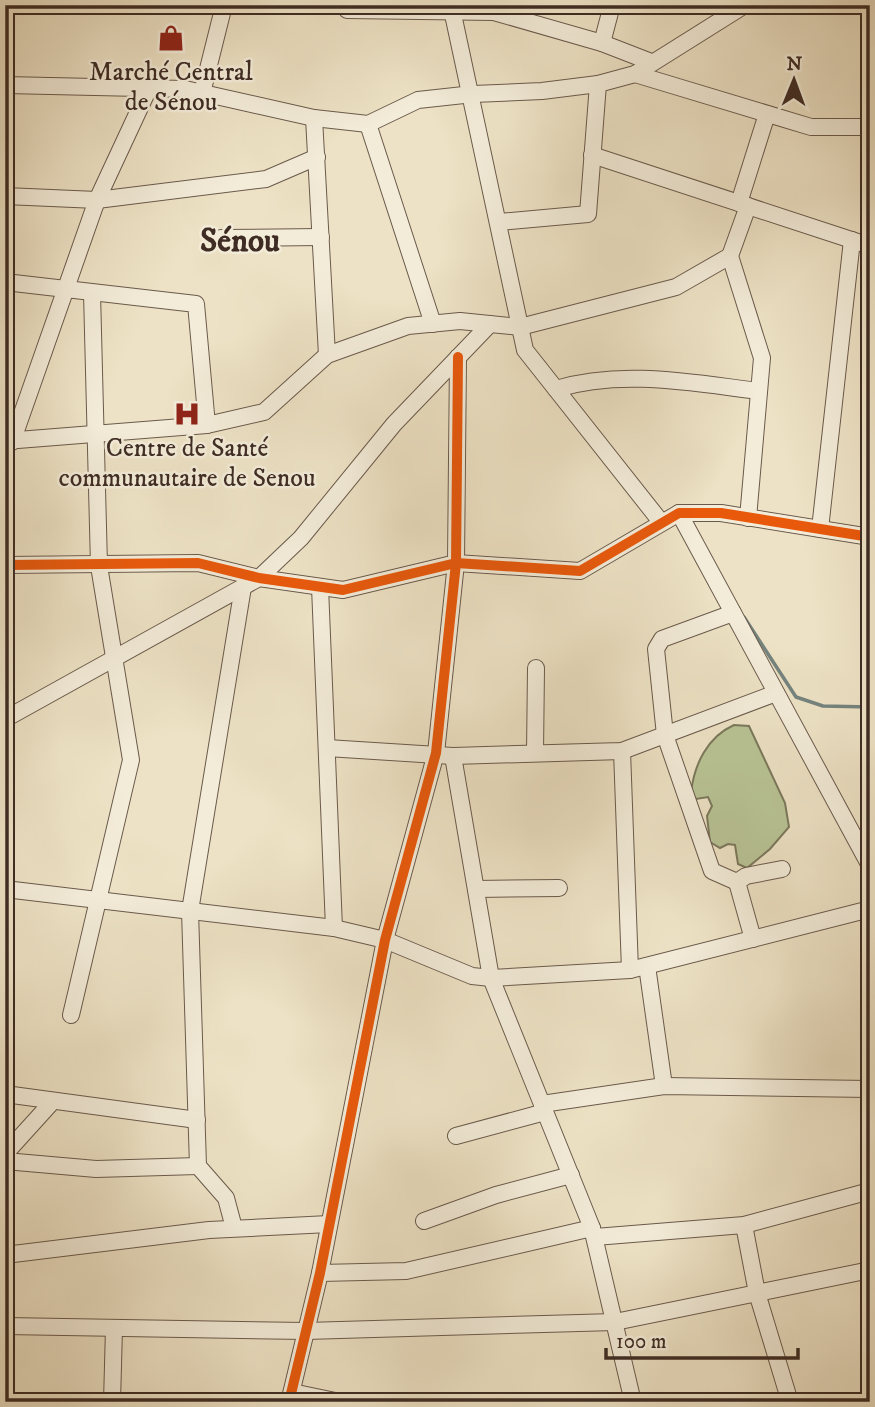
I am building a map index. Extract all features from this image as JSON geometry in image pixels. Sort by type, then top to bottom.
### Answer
[{"type":"street","points":[[202,93],[224,5]]},
{"type":"street","points":[[347,5],[347,10],[452,8],[494,12],[602,43],[651,62]]},
{"type":"street","points":[[602,43],[612,5]]},
{"type":"street","points":[[5,85],[150,86],[202,93],[314,118],[368,124],[418,100],[542,91],[597,84],[635,74],[742,6]]},
{"type":"street","points":[[452,8],[473,94],[525,350],[661,522]]},
{"type":"street","points":[[635,74],[811,127],[870,127]]},
{"type":"street","points":[[499,222],[587,214],[597,84]]},
{"type":"street","points":[[150,86],[97,200],[9,442],[97,432],[207,425],[264,412],[327,355],[408,326],[460,321],[520,327],[676,287],[730,256]]},
{"type":"street","points":[[748,518],[762,358],[730,256],[767,114]]},
{"type":"street","points":[[314,118],[327,355]]},
{"type":"street","points":[[368,124],[433,324]]},
{"type":"street","points":[[592,155],[870,246]]},
{"type":"street","points":[[5,196],[97,200],[266,178],[317,157]]},
{"type":"street","points":[[221,238],[321,237]]},
{"type":"street","points":[[820,529],[852,240]]},
{"type":"street","points":[[5,282],[196,304],[207,425]]},
{"type":"street","points":[[71,1015],[131,760],[99,566],[92,293]]},
{"type":"street","points":[[5,719],[259,578],[301,538],[394,424],[490,324]]},
{"type":"street","points":[[340,1402],[290,1397],[320,1273],[385,940],[436,752],[456,563],[458,358]]},
{"type":"street","points":[[556,389],[588,379],[652,379],[759,391]]},
{"type":"street","points":[[5,565],[198,563],[259,578],[343,590],[456,563],[580,571],[679,513],[720,513],[870,537]]},
{"type":"street","points":[[679,513],[870,866]]},
{"type":"street","points":[[234,1228],[226,1198],[198,1166],[190,911],[243,587]]},
{"type":"street","points":[[320,587],[334,928]]},
{"type":"street","points":[[733,612],[657,642],[665,735],[712,870],[737,882],[753,939]]},
{"type":"street","points":[[536,668],[536,753]]},
{"type":"street","points":[[327,748],[436,752],[453,756],[622,751],[776,693]]},
{"type":"street","points":[[622,751],[630,970]]},
{"type":"street","points":[[453,756],[491,978],[594,1233],[633,1402]]},
{"type":"street","points":[[737,882],[746,876],[782,869]]},
{"type":"street","points":[[476,889],[559,888]]},
{"type":"street","points":[[5,889],[334,928],[385,940],[472,976],[491,978],[630,970],[870,909]]},
{"type":"street","points":[[647,966],[664,1086]]},
{"type":"street","points":[[456,1136],[544,1108],[664,1086],[870,1089]]},
{"type":"street","points":[[5,1094],[197,1120]]},
{"type":"street","points":[[5,1154],[53,1101]]},
{"type":"street","points":[[5,1161],[96,1169],[198,1166]]},
{"type":"street","points":[[424,1220],[496,1195],[571,1175]]},
{"type":"street","points":[[320,1273],[406,1271],[594,1233],[744,1225],[870,1191]]},
{"type":"street","points":[[5,1255],[234,1228],[329,1224]]},
{"type":"street","points":[[744,1225],[757,1293],[790,1402]]},
{"type":"street","points":[[5,1326],[306,1331],[615,1322],[870,1270]]},
{"type":"street","points":[[112,1402],[114,1328]]},
{"type":"green space","points":[[734,725],[749,726],[785,803],[789,827],[770,849],[747,868],[738,864],[735,845],[728,844],[720,848],[710,842],[707,816],[712,806],[708,797],[696,799],[691,793],[695,772],[709,744]]},
{"type":"waterway","points":[[744,617],[796,697],[823,706],[870,707]]},
{"type":"cycle path","points":[[289,1402],[320,1273],[385,940],[436,753],[456,563],[458,357]]},
{"type":"cycle path","points":[[5,565],[198,563],[259,578],[343,590],[456,563],[580,571],[679,513],[721,513],[870,537]]},
{"type":"place","name":"Marché Central de Sénou","points":[[171,38]]},
{"type":"place","name":"Centre de Santé communautaire de Senou","points":[[187,414]]},
{"type":"district","name":"Sénou","points":[[240,241]]}]
